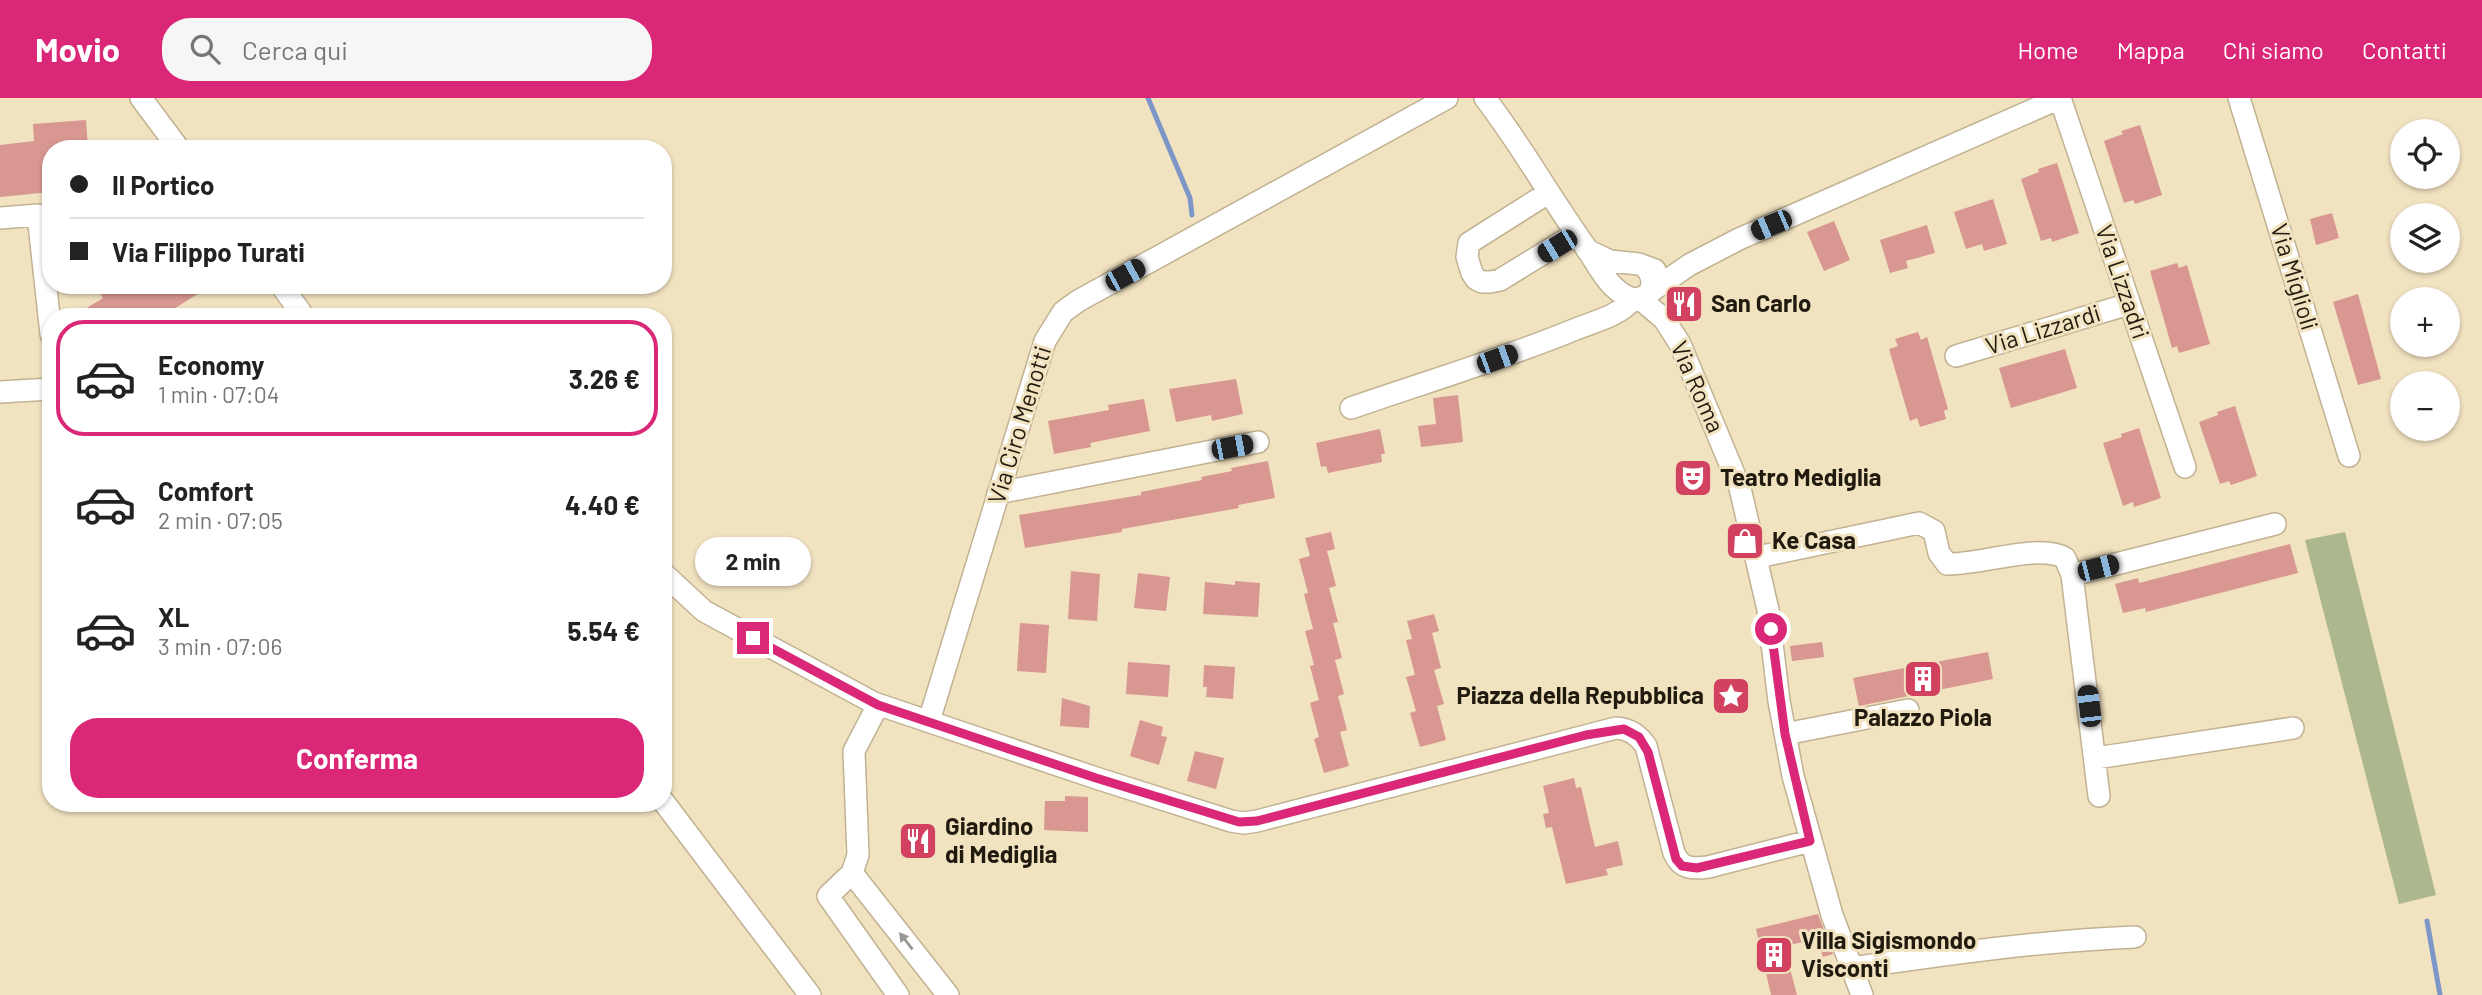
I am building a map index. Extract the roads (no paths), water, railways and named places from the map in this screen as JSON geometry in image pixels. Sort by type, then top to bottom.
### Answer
[{"type":"street","points":[[141,98],[172,140]]},
{"type":"street","name":"Via Ciro Menotti","points":[[929,721],[1045,341],[1063,312],[1078,301],[1447,98]]},
{"type":"street","name":"Via Roma","points":[[1485,98],[1515,139],[1602,274],[1664,319],[1691,368],[1741,488],[1768,610],[1785,734],[1810,841],[1832,915],[1862,995]]},
{"type":"street","points":[[1351,408],[1547,341],[1613,314],[1626,307],[1635,296],[1752,233],[2060,98]]},
{"type":"street","name":"Via Lizzadri","points":[[2060,98],[2185,467]]},
{"type":"street","name":"Via Miglioli","points":[[2239,98],[2349,456]]},
{"type":"street","points":[[1548,193],[1469,243],[1467,257],[1476,279],[1482,282],[1500,280],[1581,242],[1610,261],[1662,270],[1689,265]]},
{"type":"street","points":[[0,218],[38,215],[42,252]]},
{"type":"street","points":[[1639,265],[1650,271],[1653,280],[1651,289],[1635,296],[1618,287],[1618,276],[1625,267],[1639,265]]},
{"type":"street","name":"Via Lizzardi","points":[[1956,356],[2129,304]]},
{"type":"street","points":[[0,391],[42,389]]},
{"type":"street","points":[[998,494],[1258,442]]},
{"type":"street","points":[[1758,557],[1919,523],[1934,531],[1939,553],[1947,564],[1961,565],[2045,551],[2065,558],[2072,575],[2099,796]]},
{"type":"street","points":[[2072,575],[2275,524]]},
{"type":"street","points":[[672,581],[704,611],[878,705],[1212,816],[1244,822],[1606,730],[1624,729],[1635,733],[1646,746],[1674,853],[1682,866],[1702,868],[1810,841]]},
{"type":"street","points":[[878,705],[854,751],[858,855],[852,873],[828,896],[898,995]]},
{"type":"street","points":[[1785,734],[1908,710]]},
{"type":"street","points":[[2096,758],[2293,728]]},
{"type":"street","points":[[671,812],[810,995]]},
{"type":"street","points":[[852,873],[948,995]]},
{"type":"street","points":[[1852,968],[1977,949],[2135,937]]},
{"type":"waterway","points":[[1148,98],[1190,198],[1192,215]]},
{"type":"waterway","points":[[2427,921],[2440,995]]},
{"type":"place","name":"San Carlo","points":[[1684,304]]},
{"type":"place","name":"Teatro Mediglia","points":[[1693,478]]},
{"type":"place","name":"Ke Casa","points":[[1745,541]]},
{"type":"place","name":"Palazzo Piola","points":[[1923,679]]},
{"type":"place","name":"Piazza della Repubblica","points":[[1731,696]]},
{"type":"place","name":"Giardino di Mediglia","points":[[918,841]]},
{"type":"place","name":"Villa Sigismondo Visconti","points":[[1774,955]]}]
